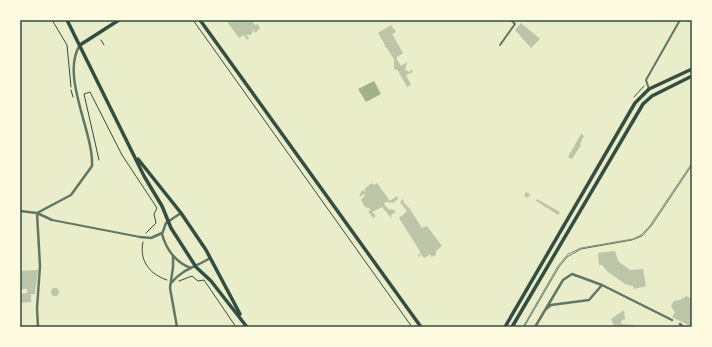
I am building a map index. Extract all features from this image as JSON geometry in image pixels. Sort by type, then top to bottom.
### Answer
[{"type":"main road","points":[[67,20],[136,156],[144,176],[162,206],[168,221],[196,266],[211,281],[244,322]]},
{"type":"main road","points":[[80,45],[120,20]]},
{"type":"main road","points":[[200,20],[420,327]]},
{"type":"main road","points":[[505,327],[632,108],[640,97],[649,89],[692,69]]},
{"type":"main road","points":[[512,327],[638,110],[652,96],[692,76]]},
{"type":"main road","points":[[136,156],[181,213],[210,258],[247,327]]},
{"type":"street","points":[[500,45],[515,24],[511,20]]},
{"type":"street","points":[[649,89],[646,80],[680,20]]},
{"type":"street","points":[[684,20],[692,21]]},
{"type":"street","points":[[37,213],[69,197],[92,166],[74,75],[75,54],[80,45]]},
{"type":"street","points":[[20,211],[37,213],[52,220],[140,237],[151,238],[162,233]]},
{"type":"street","points":[[37,213],[40,266],[37,308],[38,327]]},
{"type":"street","points":[[181,213],[163,226],[162,233],[173,256],[181,263],[191,268]]},
{"type":"street","points":[[173,256],[170,284],[177,327]]},
{"type":"street","points":[[170,284],[178,275],[210,258]]},
{"type":"street","points":[[535,327],[563,280],[569,274],[578,274],[678,323]]},
{"type":"street","points":[[544,310],[551,305],[589,300],[602,285]]},
{"type":"lane","points":[[524,327],[559,267],[567,257],[582,249],[632,240],[642,236],[652,225],[692,165]]},
{"type":"path","points":[[52,20],[67,45],[73,97]]},
{"type":"path","points":[[193,20],[412,327]]},
{"type":"path","points":[[101,40],[104,45]]},
{"type":"path","points":[[99,160],[84,94],[91,93],[122,155],[157,208],[154,214],[157,222],[146,233]]},
{"type":"path","points":[[143,242],[142,256],[145,264],[153,273],[167,280],[170,284]]},
{"type":"path","points":[[176,282],[192,276],[198,281],[204,280],[236,327]]},
{"type":"shaded area","points":[[374,81],[381,94],[366,102],[358,89]]},
{"type":"building","points":[[226,20],[252,20],[255,25],[258,24],[260,29],[255,33],[253,30],[251,35],[246,35],[249,38],[247,40],[244,35],[239,38]]},
{"type":"building","points":[[521,23],[540,39],[531,48],[515,30]]},
{"type":"building","points":[[391,25],[396,32],[392,34],[403,53],[396,58],[401,66],[407,62],[405,70],[410,72],[411,69],[413,72],[406,75],[411,85],[407,87],[397,69],[395,70],[394,59],[384,46],[385,45],[378,33]]},
{"type":"building","points":[[581,134],[584,136],[580,144],[581,145],[572,159],[568,157]]},
{"type":"building","points":[[372,183],[374,185],[377,183],[390,201],[397,196],[398,199],[393,203],[386,202],[384,204],[388,209],[396,212],[391,215],[392,219],[382,207],[372,212],[376,216],[373,218],[368,211],[371,210],[365,207],[361,200],[365,195],[364,194],[359,197],[362,190],[366,192],[364,189]]},
{"type":"building","points":[[525,193],[529,193],[529,197],[525,197]]},
{"type":"building","points":[[403,199],[404,203],[410,209],[422,228],[427,226],[442,246],[436,251],[436,255],[431,257],[431,254],[424,258],[421,254],[419,257],[418,255],[421,253],[399,218],[407,211],[400,202]]},
{"type":"building","points":[[537,199],[560,212],[558,215],[536,201]]},
{"type":"building","points":[[615,251],[618,261],[630,270],[643,269],[646,286],[634,289],[633,286],[625,284],[608,272],[602,265],[599,265],[598,253]]},
{"type":"building","points":[[38,270],[35,294],[31,294],[31,302],[20,303],[20,294],[27,293],[27,289],[20,289],[20,271]]},
{"type":"building","points":[[55,288],[58,289],[58,295],[55,296],[52,295],[51,292],[52,289]]},
{"type":"building","points":[[692,293],[692,327],[672,317],[675,313],[671,306],[674,301],[680,300],[686,296],[690,298]]},
{"type":"building","points":[[624,310],[625,319],[621,321],[621,324],[634,325],[634,327],[617,327],[617,324],[614,326],[611,319]]},
{"type":"tram line","points":[[523,327],[558,266],[568,254],[581,248],[633,239],[641,235],[649,227],[692,163]]}]
